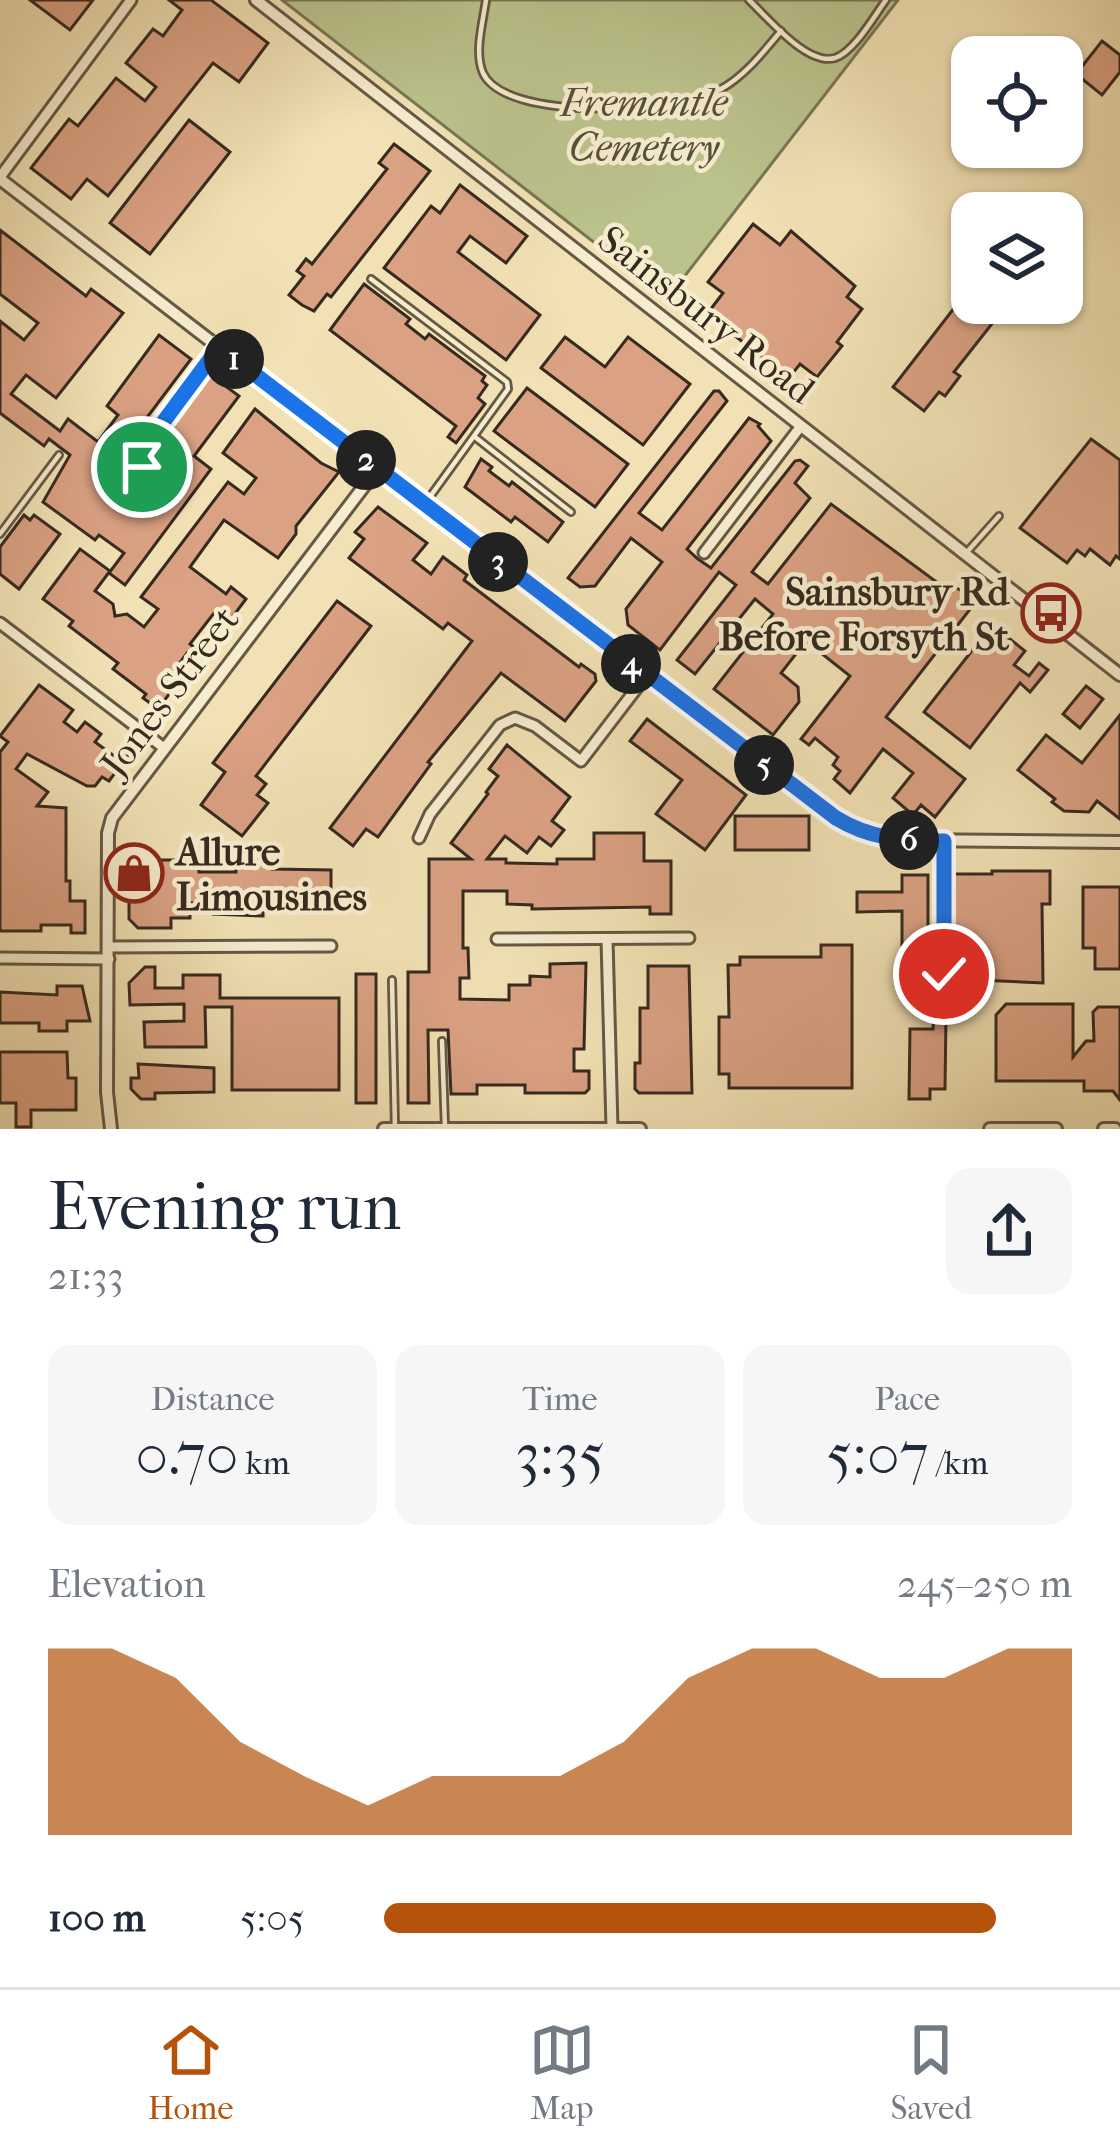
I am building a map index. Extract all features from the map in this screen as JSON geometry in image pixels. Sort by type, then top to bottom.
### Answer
[{"type":"street","points":[[131,0],[0,178],[646,676],[856,830],[883,839],[1120,842]]},
{"type":"street","name":"Sainsbury Road","points":[[256,0],[1120,675]]},
{"type":"street","points":[[704,553],[801,426]]},
{"type":"street","name":"Jones Street","points":[[111,1129],[107,1092],[108,833],[119,806],[377,469]]},
{"type":"street","points":[[0,623],[164,748]]},
{"type":"street","points":[[419,838],[430,814],[500,725],[515,718],[535,726],[580,761],[646,676]]},
{"type":"street","points":[[497,939],[689,938]]},
{"type":"street","points":[[607,939],[611,1128]]},
{"type":"street","points":[[0,958],[331,946]]},
{"type":"street","points":[[384,1129],[640,1129]]},
{"type":"street","points":[[989,1129],[1056,1129]]},
{"type":"street","points":[[1104,1129],[1115,1129]]},
{"type":"lane","points":[[486,0],[479,57],[484,77],[500,90],[582,109],[692,100],[722,88],[781,31]]},
{"type":"lane","points":[[749,0],[800,48],[817,57],[835,58],[886,0]]},
{"type":"lane","points":[[371,279],[507,382],[508,389],[424,505]]},
{"type":"lane","points":[[152,475],[139,464],[138,456],[219,347]]},
{"type":"lane","points":[[475,437],[571,512]]},
{"type":"lane","points":[[0,534],[59,455]]},
{"type":"lane","points":[[966,553],[999,516]]},
{"type":"lane","points":[[944,841],[944,974]]},
{"type":"lane","points":[[392,980],[395,1129]]},
{"type":"lane","points":[[442,1041],[445,1128]]},
{"type":"green space","name":"Fremantle Cemetery","points":[[282,0],[898,0],[667,299]]},
{"type":"building","points":[[30,0],[93,0],[70,30]]},
{"type":"building","points":[[169,0],[211,0],[268,43],[239,82],[213,63],[108,196],[87,179],[71,199],[31,168],[69,119],[78,126],[116,78],[145,101],[156,87],[126,63],[153,29],[163,36],[182,10]]},
{"type":"building","points":[[1102,41],[1120,55],[1120,72],[1102,95],[1083,80],[1083,65]]},
{"type":"building","points":[[189,120],[230,152],[150,254],[110,223]]},
{"type":"building","points":[[394,144],[430,171],[331,297],[327,294],[314,311],[302,305],[289,295],[304,276],[297,271],[306,259],[312,264],[387,169],[379,163]]},
{"type":"building","points":[[460,185],[527,236],[506,263],[470,236],[458,252],[540,315],[506,360],[384,268],[431,206],[440,213]]},
{"type":"building","points":[[753,224],[780,245],[791,231],[855,286],[847,297],[862,309],[837,342],[842,346],[817,377],[800,364],[789,378],[707,314],[723,293],[708,282]]},
{"type":"building","points":[[0,230],[86,296],[91,289],[123,313],[56,398],[26,375],[11,394],[60,431],[68,419],[98,442],[118,415],[107,406],[159,335],[191,359],[118,456],[148,480],[155,481],[159,474],[145,458],[208,373],[239,396],[194,456],[211,469],[125,585],[109,573],[124,553],[99,535],[95,540],[43,502],[70,455],[49,439],[44,446],[0,413],[0,321],[24,340],[38,323],[0,294]]},
{"type":"building","points":[[364,284],[410,319],[406,324],[425,339],[429,334],[485,376],[482,381],[487,385],[478,398],[485,404],[456,443],[448,437],[456,426],[330,330]]},
{"type":"building","points":[[951,312],[951,324],[992,324],[954,372],[960,376],[945,396],[939,392],[924,411],[893,387]]},
{"type":"building","points":[[565,337],[605,367],[628,337],[690,384],[643,445],[541,368]]},
{"type":"building","points":[[527,388],[628,464],[595,507],[494,431]]},
{"type":"building","points":[[714,391],[727,401],[639,513],[662,530],[749,418],[760,424],[771,441],[687,549],[698,559],[711,568],[800,460],[808,466],[795,483],[810,498],[752,572],[768,584],[831,504],[950,592],[954,587],[978,599],[886,717],[965,779],[935,817],[921,805],[913,815],[893,798],[913,773],[883,749],[850,793],[834,779],[840,771],[833,765],[838,757],[815,738],[809,745],[801,739],[850,676],[806,641],[781,673],[798,687],[799,702],[773,735],[714,689],[773,614],[755,599],[695,674],[677,660],[736,585],[719,572],[660,650],[628,625],[626,609],[662,562],[631,538],[595,586],[580,587],[568,578]]},
{"type":"building","points":[[255,409],[321,463],[339,472],[296,526],[296,534],[278,558],[224,520],[190,567],[226,594],[231,587],[246,599],[228,623],[214,613],[190,644],[196,649],[173,672],[176,685],[158,709],[113,669],[118,663],[69,626],[73,621],[43,599],[80,549],[110,571],[95,591],[113,604],[115,616],[127,614],[144,627],[158,609],[141,597],[228,482],[244,494],[256,478],[223,453]]},
{"type":"building","points":[[1091,439],[1120,460],[1120,559],[1116,556],[1110,565],[1090,549],[1085,556],[1077,550],[1067,563],[1020,528]]},
{"type":"building","points":[[481,459],[492,467],[489,471],[509,486],[512,482],[563,522],[548,542],[515,517],[511,522],[465,487]]},
{"type":"building","points":[[378,507],[427,543],[413,560],[431,574],[443,557],[467,575],[464,580],[579,667],[595,674],[596,681],[565,721],[501,673],[428,762],[431,764],[378,837],[366,829],[353,846],[330,828],[472,641],[448,623],[443,629],[349,558],[364,539],[355,532]]},
{"type":"building","points":[[24,515],[30,520],[34,515],[60,534],[19,589],[0,574],[0,547]]},
{"type":"building","points":[[337,601],[371,626],[256,776],[266,784],[257,795],[268,803],[242,836],[201,805],[225,772],[213,763]]},
{"type":"building","points":[[1001,632],[1025,651],[1014,665],[1029,676],[1039,663],[1048,670],[1030,692],[1020,683],[970,748],[924,712],[974,648],[979,651],[985,642],[990,646]]},
{"type":"building","points":[[39,685],[73,710],[64,722],[77,732],[85,722],[101,734],[95,742],[114,756],[120,747],[129,754],[109,781],[102,777],[95,786],[27,754],[16,769],[48,792],[37,806],[66,808],[66,881],[70,881],[70,901],[85,901],[85,933],[71,933],[71,925],[0,931],[0,752],[8,742],[0,736]]},
{"type":"building","points":[[1086,686],[1103,699],[1080,728],[1063,714]]},
{"type":"building","points":[[1120,715],[1120,819],[1097,801],[1089,812],[1064,811],[1018,770],[1046,735],[1082,763]]},
{"type":"building","points":[[647,719],[746,795],[705,850],[656,814],[682,780],[630,741]]},
{"type":"building","points":[[507,745],[570,797],[552,821],[564,830],[551,846],[539,837],[527,853],[505,836],[487,859],[557,864],[557,859],[594,859],[594,833],[644,833],[644,861],[671,861],[671,914],[650,914],[650,907],[532,909],[532,905],[507,904],[507,891],[463,891],[463,948],[468,948],[469,978],[460,978],[460,999],[509,1000],[509,985],[530,985],[530,976],[550,977],[550,964],[586,963],[584,1049],[574,1049],[574,1071],[589,1071],[589,1089],[585,1093],[525,1093],[525,1085],[477,1085],[477,1094],[451,1094],[448,1030],[428,1030],[429,1103],[408,1103],[408,972],[429,972],[429,859],[471,859],[451,843],[488,794],[498,776],[489,769]]},
{"type":"building","points":[[735,816],[809,816],[809,850],[735,850]]},
{"type":"building","points":[[139,860],[199,860],[199,872],[236,872],[236,860],[272,860],[272,869],[331,870],[331,896],[325,896],[325,907],[263,911],[263,916],[213,914],[213,902],[190,903],[190,918],[171,918],[171,928],[138,928],[129,919],[129,888],[140,888]]},
{"type":"building","points":[[1050,871],[1050,904],[1042,904],[1043,983],[979,980],[977,996],[960,996],[960,1015],[946,1015],[945,1089],[930,1089],[930,1099],[909,1099],[910,1029],[933,1029],[935,987],[953,987],[952,874]]},
{"type":"building","points":[[902,875],[928,875],[928,979],[902,978],[902,911],[857,912],[857,892],[902,892]]},
{"type":"building","points":[[1083,887],[1120,887],[1120,969],[1095,969],[1095,948],[1083,948]]},
{"type":"building","points":[[821,945],[852,945],[852,1088],[729,1088],[729,1074],[719,1074],[719,1017],[729,1017],[728,965],[740,965],[740,957],[821,957]]},
{"type":"building","points":[[648,966],[689,966],[692,1093],[639,1093],[635,1089],[640,1008],[648,1008]]},
{"type":"building","points":[[145,967],[155,967],[155,988],[183,988],[183,975],[220,975],[220,998],[339,998],[339,1090],[232,1090],[232,1007],[205,1007],[206,1047],[145,1047],[144,1022],[184,1021],[184,1004],[130,1005],[129,983]]},
{"type":"building","points":[[356,974],[376,974],[376,1103],[356,1103]]},
{"type":"building","points":[[57,986],[82,986],[90,1021],[67,1021],[67,1031],[39,1031],[39,1023],[0,1023],[0,992],[57,995]]},
{"type":"building","points":[[1006,1004],[1073,1004],[1073,1057],[1086,1041],[1094,1041],[1093,1012],[1098,1007],[1120,1007],[1120,1100],[1113,1091],[1084,1091],[1084,1081],[996,1081],[996,1015]]},
{"type":"building","points":[[0,1052],[67,1052],[68,1078],[76,1078],[76,1110],[31,1110],[31,1127],[16,1127],[16,1103],[0,1103]]},
{"type":"building","points":[[138,1064],[214,1068],[214,1092],[155,1093],[155,1099],[141,1099],[131,1089],[131,1078],[139,1078]]},
{"type":"place","name":"Sainsbury Rd Before Forsyth St","points":[[1051,613]]},
{"type":"place","name":"Allure Limousines","points":[[134,873]]},
{"type":"route","points":[[142,467],[138,456],[219,347],[836,818],[883,839],[944,841],[944,974]]}]
